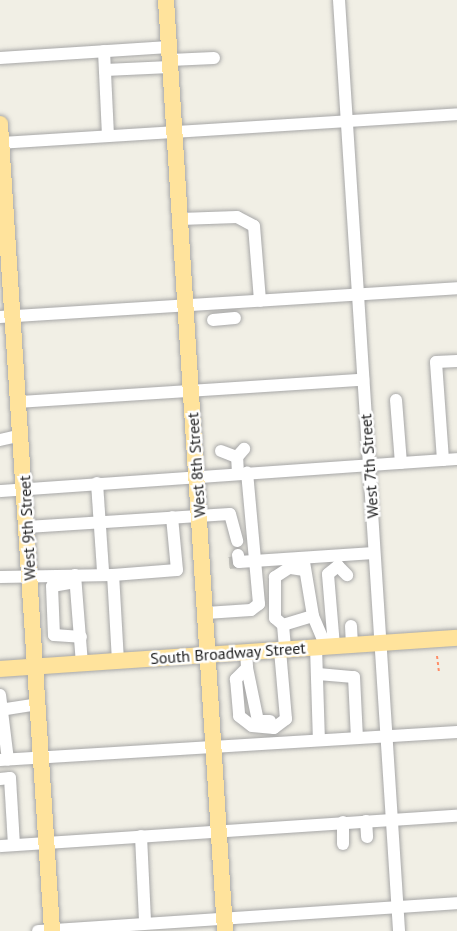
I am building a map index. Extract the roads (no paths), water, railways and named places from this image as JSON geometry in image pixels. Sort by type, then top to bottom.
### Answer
[{"type":"main road","name":"West 8th Street","points":[[166,0],[225,924]]},
{"type":"main road","name":"West 9th Street","points":[[0,124],[6,317],[19,402],[25,488],[47,842],[48,931]]},
{"type":"main road","name":"South Broadway Street","points":[[0,669],[208,655],[247,660],[325,647],[457,638]]},
{"type":"street","name":"West 7th Street","points":[[339,0],[399,931]]},
{"type":"street","points":[[150,48],[151,68]]},
{"type":"street","points":[[0,58],[150,48],[170,58],[214,58]]},
{"type":"street","points":[[104,51],[108,136]]},
{"type":"street","points":[[105,70],[151,68],[170,58]]},
{"type":"street","points":[[1,143],[457,114]]},
{"type":"street","points":[[180,219],[237,217],[254,226],[260,301]]},
{"type":"street","points":[[213,320],[260,301],[457,288]]},
{"type":"street","points":[[6,317],[186,306],[228,312]]},
{"type":"street","points":[[443,460],[436,362],[457,361]]},
{"type":"street","points":[[19,402],[363,380]]},
{"type":"street","points":[[396,400],[401,463]]},
{"type":"street","points":[[0,440],[21,435]]},
{"type":"street","points":[[206,614],[257,608],[241,453],[221,451]]},
{"type":"street","points":[[0,491],[457,459]]},
{"type":"street","points":[[96,483],[118,661]]},
{"type":"street","points":[[27,527],[230,514],[237,541]]},
{"type":"street","points":[[0,577],[75,577],[177,570],[172,517]]},
{"type":"street","points":[[319,740],[318,674],[325,647],[328,573],[374,553]]},
{"type":"street","points":[[238,559],[344,566]]},
{"type":"street","points":[[304,564],[313,616],[325,647]]},
{"type":"street","points":[[283,625],[275,618],[273,583],[284,570],[304,564]]},
{"type":"street","points":[[75,577],[52,586],[54,635],[81,638]]},
{"type":"street","points":[[75,577],[82,663]]},
{"type":"street","points":[[283,625],[313,616]]},
{"type":"street","points":[[247,660],[256,717],[264,722],[279,719],[283,625]]},
{"type":"street","points":[[351,626],[352,645]]},
{"type":"street","points":[[318,674],[340,672],[359,677],[360,738]]},
{"type":"street","points":[[0,695],[4,760],[214,744],[457,732]]},
{"type":"street","points":[[2,709],[38,704]]},
{"type":"street","points":[[0,779],[10,778],[6,823],[14,845]]},
{"type":"street","points":[[0,846],[457,816]]},
{"type":"street","points":[[366,821],[367,837]]},
{"type":"street","points":[[343,822],[343,844]]},
{"type":"street","points":[[141,836],[145,922]]},
{"type":"street","points":[[48,931],[145,922],[225,924],[347,908],[457,903]]},
{"type":"tunnel","points":[[229,563],[239,562]]}]
